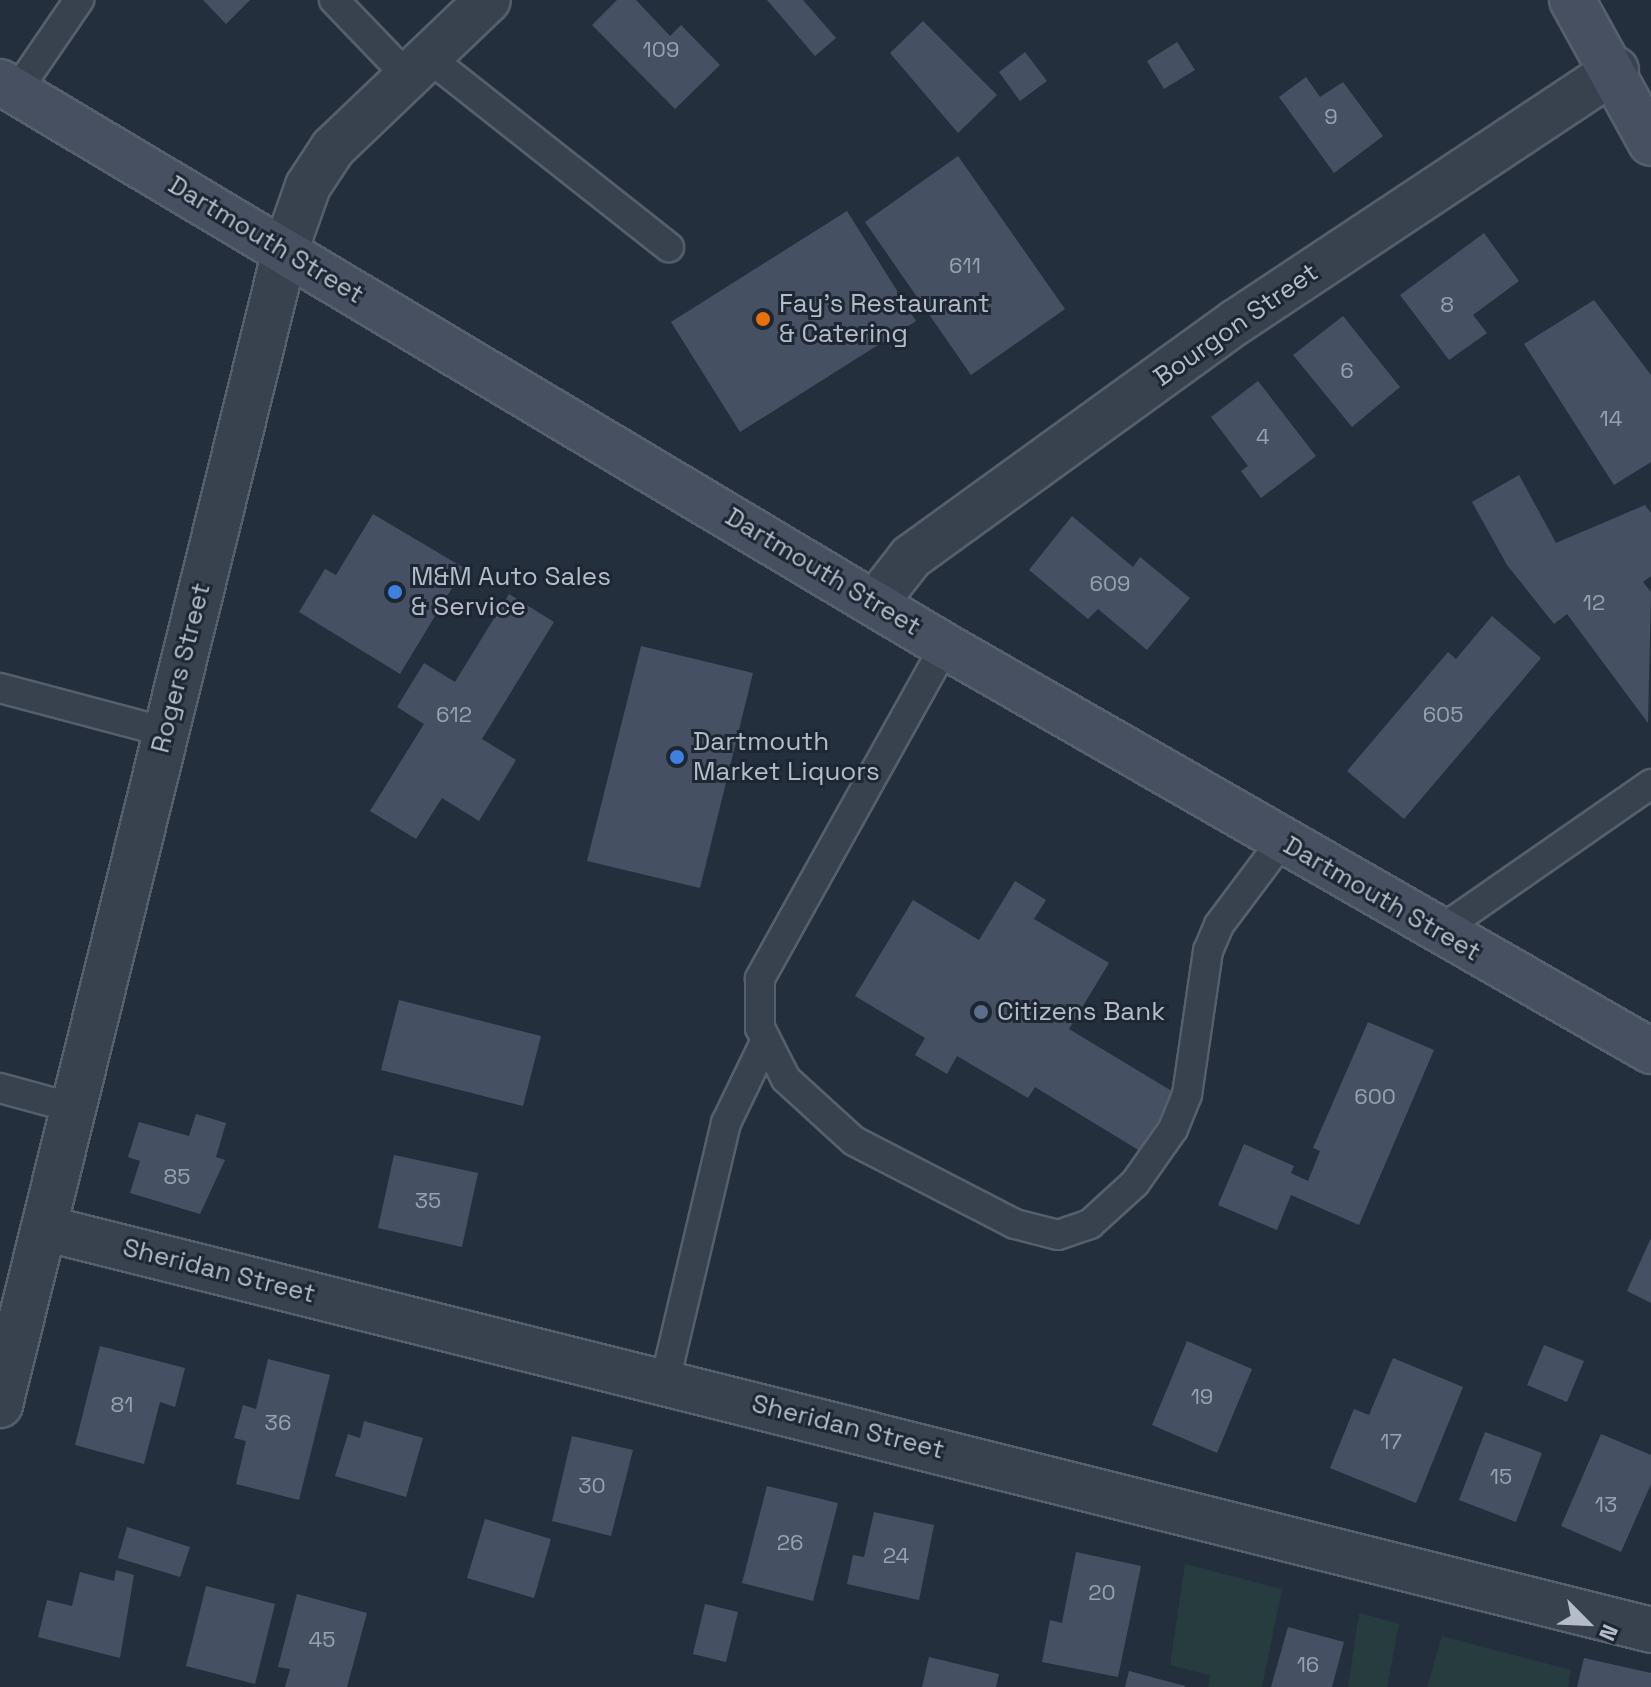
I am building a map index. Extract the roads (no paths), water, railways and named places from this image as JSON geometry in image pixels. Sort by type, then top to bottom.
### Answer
[{"type":"main road","points":[[1572,0],[1616,70],[1651,143]]},
{"type":"main road","name":"Dartmouth Street","points":[[8,87],[945,646],[1281,842],[1651,1051]]},
{"type":"street","name":"Rogers Street","points":[[0,1405],[285,251],[308,186],[333,148],[488,0]]},
{"type":"street","name":"Bourgon Street","points":[[875,603],[911,557],[1223,331],[1616,70]]},
{"type":"street","name":"Sheridan Street","points":[[44,1228],[1651,1630]]},
{"type":"lane","points":[[8,87],[79,0]]},
{"type":"lane","points":[[334,0],[418,67],[669,247]]},
{"type":"lane","points":[[945,646],[760,979],[766,1040],[786,1079],[854,1141],[1015,1224],[1058,1235],[1090,1224],[1135,1183],[1173,1129],[1187,1095],[1208,951],[1281,842]]},
{"type":"lane","points":[[0,688],[165,732]]},
{"type":"lane","points":[[1438,932],[1651,784]]},
{"type":"lane","points":[[665,1381],[726,1123],[766,1040]]},
{"type":"lane","points":[[0,1088],[73,1108]]},
{"type":"place","name":"Fay's Restaurant & Catering","points":[[763,319]]},
{"type":"place","name":"M&M Auto Sales & Service","points":[[395,592]]},
{"type":"place","name":"Dartmouth Market Liquors","points":[[677,757]]},
{"type":"place","name":"Citizens Bank","points":[[981,1012]]}]
